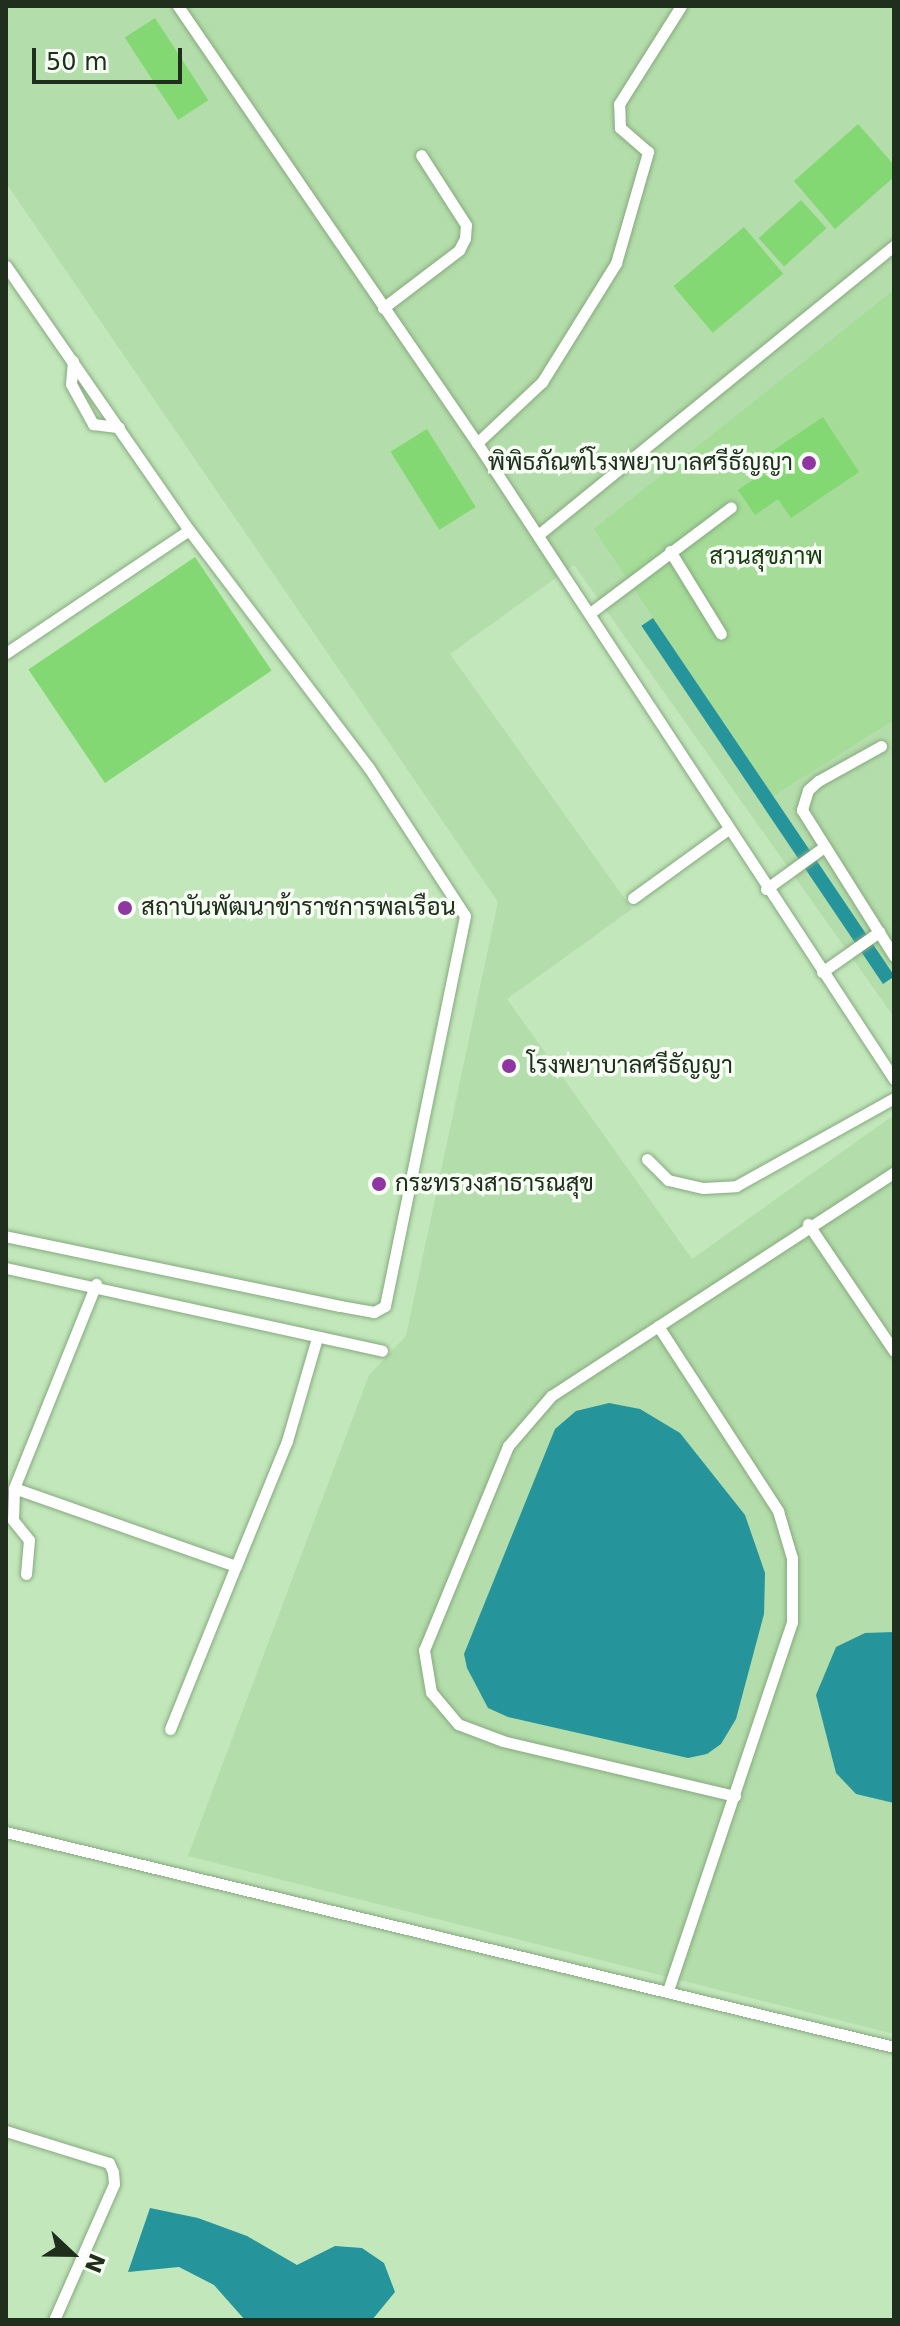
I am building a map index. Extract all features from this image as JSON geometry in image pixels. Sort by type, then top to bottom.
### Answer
[{"type":"lane","points":[[178,6],[477,443],[590,613],[727,830],[894,1079]]},
{"type":"lane","points":[[477,443],[542,382],[616,263],[648,152],[620,128],[619,104],[681,6]]},
{"type":"lane","points":[[383,308],[459,250],[465,238],[466,225],[421,155]]},
{"type":"lane","points":[[538,535],[894,246]]},
{"type":"lane","points":[[6,266],[189,530],[369,768],[465,916],[392,1293],[385,1306],[374,1312],[6,1236]]},
{"type":"lane","points":[[73,361],[71,384],[93,424],[119,427]]},
{"type":"lane","points":[[590,613],[731,507]]},
{"type":"lane","points":[[6,653],[189,530]]},
{"type":"lane","points":[[670,551],[721,634]]},
{"type":"lane","points":[[881,746],[808,790],[802,810],[820,850],[894,956]]},
{"type":"lane","points":[[633,898],[727,830]]},
{"type":"lane","points":[[766,889],[820,850]]},
{"type":"lane","points":[[822,972],[876,934]]},
{"type":"lane","points":[[647,1159],[668,1180],[703,1188],[736,1186],[894,1098]]},
{"type":"lane","points":[[735,1796],[503,1741],[458,1724],[444,1712],[424,1673],[424,1650],[508,1446],[551,1396],[808,1224],[894,1172]]},
{"type":"lane","points":[[808,1224],[894,1351]]},
{"type":"lane","points":[[6,1268],[96,1284],[382,1351]]},
{"type":"lane","points":[[26,1574],[29,1540],[13,1520],[14,1488],[96,1284]]},
{"type":"lane","points":[[658,1326],[778,1511],[792,1558],[792,1622],[668,1990]]},
{"type":"lane","points":[[170,1729],[287,1441],[317,1338]]},
{"type":"lane","points":[[14,1488],[236,1566]]},
{"type":"lane","points":[[6,1832],[894,2047]]},
{"type":"lane","points":[[6,2131],[109,2163],[113,2172],[114,2184],[54,2320]]},
{"type":"shaded area","name":"โรงพยาบาลศรีธัญญา","points":[[6,6],[894,6],[894,1017],[574,565],[450,654],[632,909],[507,999],[692,1259],[894,1115],[894,2034],[188,1856],[369,1375],[406,1336],[498,902],[6,183]]},
{"type":"green space","name":"สวนสุขภาพ","points":[[894,290],[894,720],[773,796],[594,529]]},
{"type":"water","points":[[653,618],[894,975],[883,984],[641,626]]},
{"type":"water","points":[[609,1403],[640,1409],[680,1433],[745,1515],[765,1573],[764,1614],[736,1719],[721,1744],[707,1754],[688,1758],[508,1717],[488,1708],[467,1668],[464,1654],[555,1429],[576,1411]]},
{"type":"water","points":[[894,1632],[894,1803],[856,1794],[836,1773],[816,1695],[836,1647],[865,1633]]},
{"type":"water","points":[[150,2208],[198,2218],[247,2236],[297,2265],[335,2246],[362,2248],[384,2263],[395,2292],[372,2320],[245,2320],[214,2285],[179,2267],[128,2272]]},
{"type":"building","points":[[155,18],[208,100],[178,120],[125,38]]},
{"type":"building","points":[[858,124],[894,165],[894,177],[835,229],[794,181]]},
{"type":"building","points":[[801,200],[826,228],[784,266],[759,238]]},
{"type":"building","points":[[744,227],[783,274],[713,333],[674,286]]},
{"type":"building","name":"พิพิธภัณฑ์โรงพยาบาลศรีธัญญา","points":[[823,417],[859,472],[791,518],[778,499],[755,515],[738,490],[769,469],[762,458]]},
{"type":"building","points":[[427,429],[476,507],[439,530],[391,452]]},
{"type":"building","points":[[195,557],[272,671],[105,783],[28,669]]},
{"type":"place","name":"พิพิธภัณฑ์โรงพยาบาลศรีธัญญา","points":[[809,463]]},
{"type":"place","name":"สถาบันพัฒนาข้าราชการพลเรือน","points":[[125,908]]},
{"type":"place","name":"โรงพยาบาลศรีธัญญา","points":[[509,1066]]},
{"type":"place","name":"กระทรวงสาธารณสุข","points":[[379,1184]]}]
